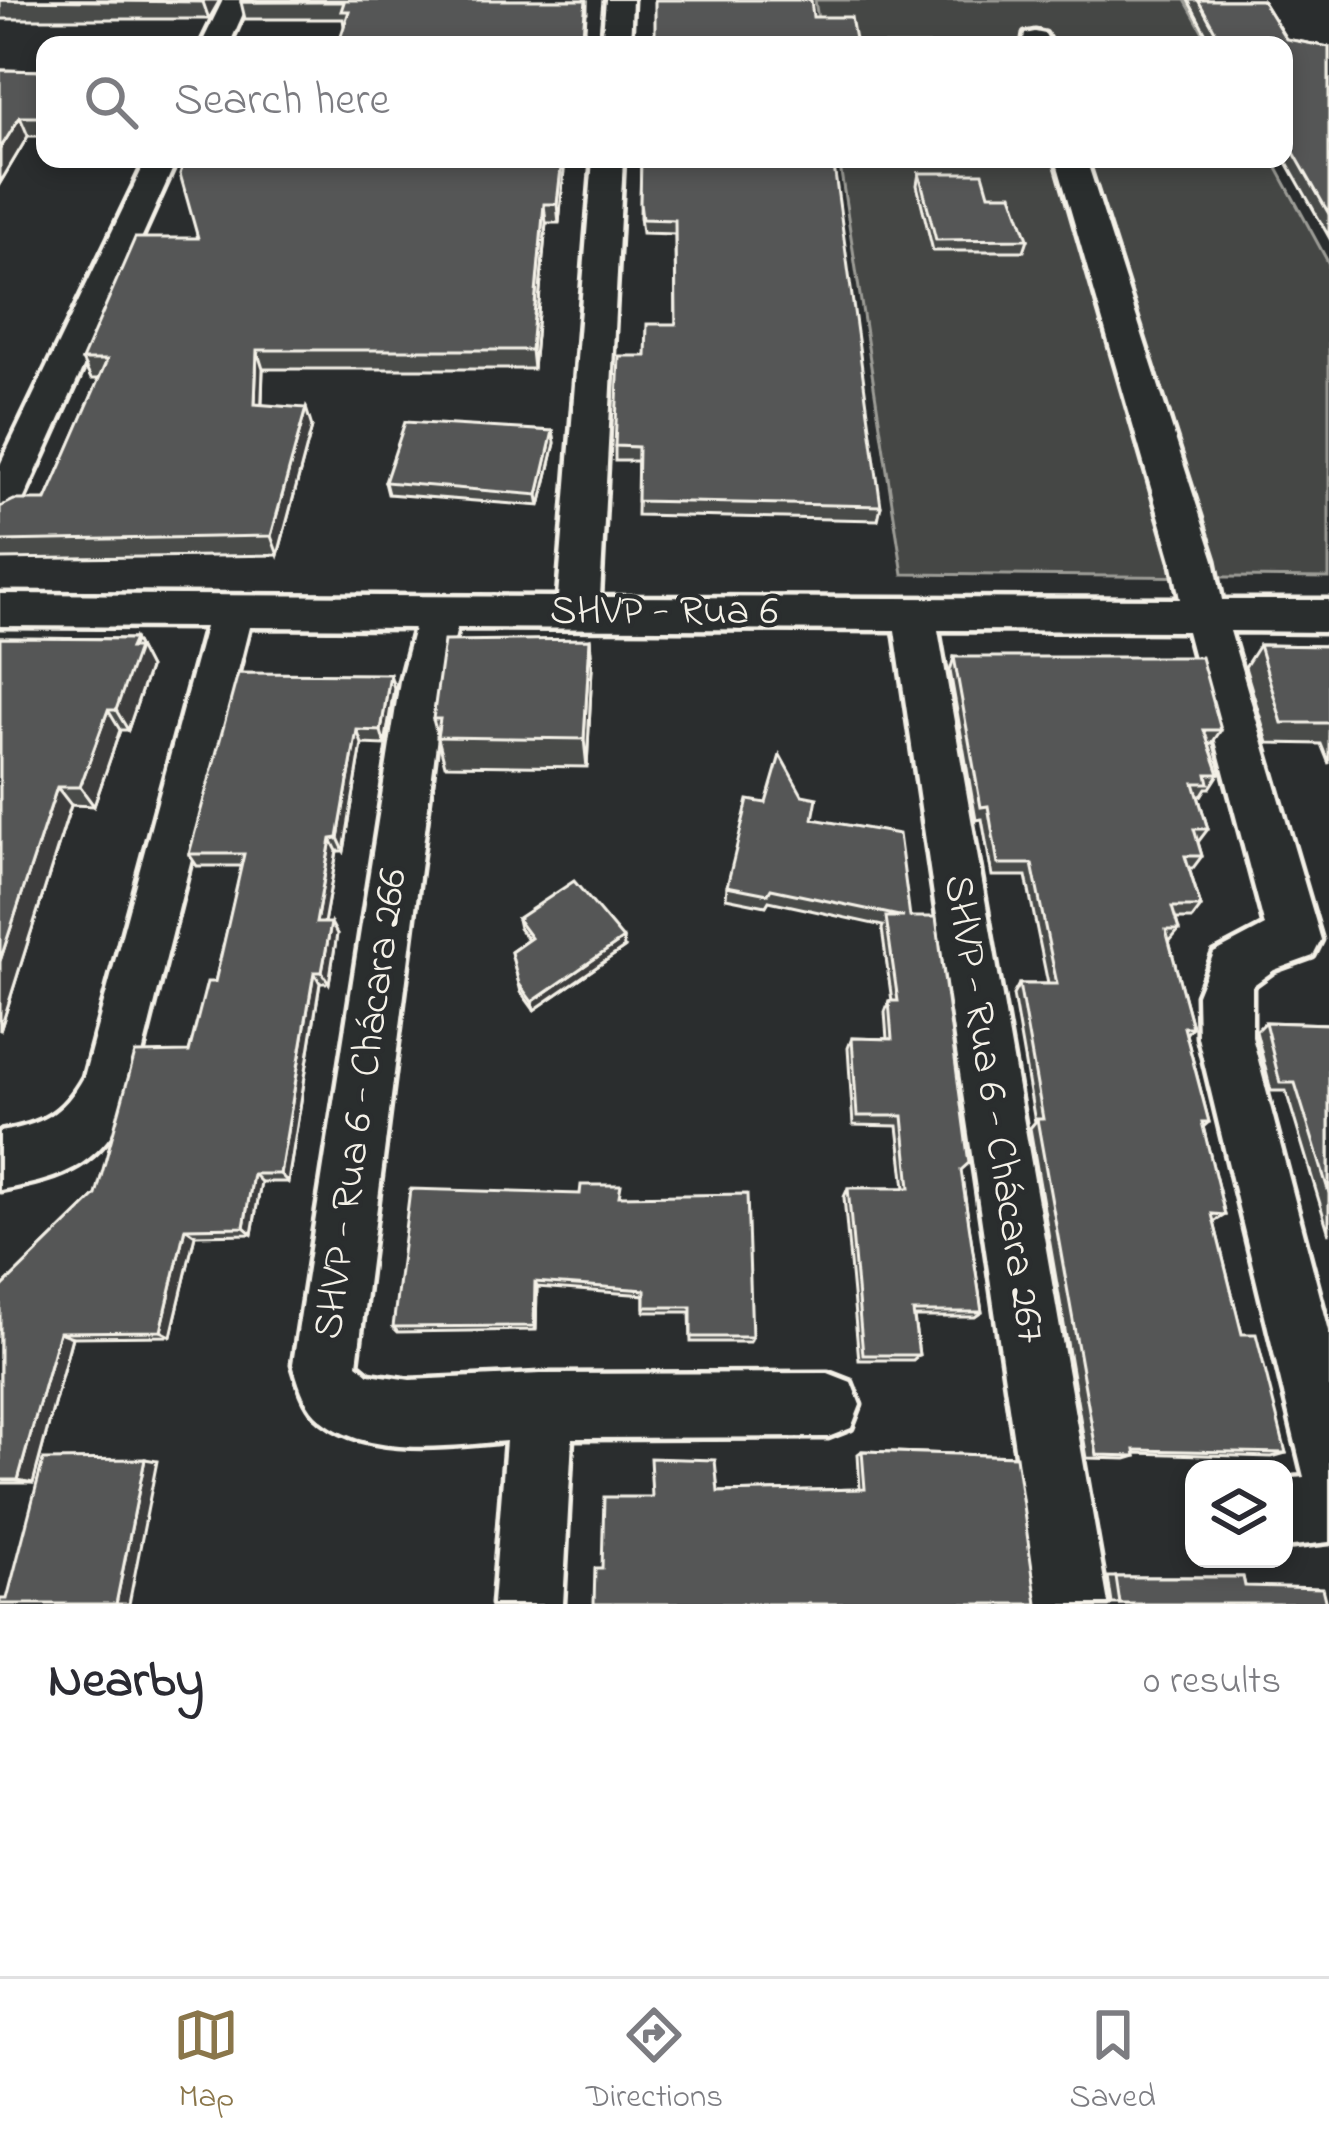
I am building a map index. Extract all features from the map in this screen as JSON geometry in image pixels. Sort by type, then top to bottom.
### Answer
[{"type":"street","points":[[219,36],[236,0]]},
{"type":"street","points":[[617,36],[619,0]]},
{"type":"street","points":[[0,507],[158,168]]},
{"type":"street","points":[[578,612],[607,168]]},
{"type":"street","points":[[1075,168],[1193,560],[1204,616],[1312,949],[1240,960],[1226,974],[1220,991],[1225,1036],[1329,1457]]},
{"type":"street","name":"SHVP - Rua 6 - Chácara 266","points":[[440,609],[422,680],[325,1364],[333,1386],[362,1406],[420,1411],[828,1405]]},
{"type":"street","name":"SHVP - Rua 6","points":[[0,610],[1329,616]]},
{"type":"street","points":[[0,1161],[56,1150],[84,1133],[110,1083],[231,611]]},
{"type":"street","name":"SHVP - Rua 6 - Chácara 267","points":[[914,613],[1072,1604]]},
{"type":"street","points":[[528,1604],[541,1406]]},
{"type":"street","points":[[1293,1512],[1329,1508]]},
{"type":"shaded area","points":[[815,0],[1185,0],[1205,36],[821,36]]},
{"type":"shaded area","points":[[840,168],[1277,168],[1329,264],[1329,578],[903,574]]},
{"type":"building","points":[[0,0],[204,0],[203,2]]},
{"type":"building","points":[[586,0],[583,36],[341,36],[349,11],[341,11],[344,2],[241,2]]},
{"type":"building","points":[[655,0],[811,0],[813,17],[851,17],[854,36],[655,36]]},
{"type":"building","points":[[1198,0],[1262,0],[1284,36],[1218,36]]},
{"type":"building","points":[[1293,40],[1329,47],[1329,214],[1293,151]]},
{"type":"building","points":[[0,70],[36,71],[36,117],[20,117],[0,149]]},
{"type":"building","points":[[182,168],[561,168],[557,204],[544,204],[531,350],[257,350],[255,404],[306,408],[271,536],[0,541],[0,507],[14,500],[46,500],[107,360],[82,360],[135,238],[198,238]]},
{"type":"building","points":[[641,168],[834,168],[881,506],[637,501],[638,447],[615,446],[619,356],[646,356],[647,324],[676,324],[675,220],[642,219]]},
{"type":"building","points":[[919,173],[983,173],[989,194],[1012,194],[1028,239],[936,240]]},
{"type":"building","points":[[405,422],[553,431],[538,495],[385,482]]},
{"type":"building","points":[[0,638],[134,639],[130,648],[138,648],[116,710],[108,710],[80,787],[57,787],[0,961]]},
{"type":"building","points":[[590,639],[584,739],[437,737],[440,719],[433,719],[444,641]]},
{"type":"building","points":[[1259,645],[1329,646],[1329,723],[1282,723]]},
{"type":"building","points":[[954,657],[1201,657],[1221,730],[1204,730],[1219,774],[1207,774],[1209,783],[1194,783],[1208,829],[1194,829],[1202,856],[1185,856],[1201,907],[1172,907],[1179,930],[1166,930],[1192,1027],[1184,1027],[1209,1122],[1202,1122],[1225,1215],[1212,1214],[1242,1334],[1256,1334],[1286,1453],[1135,1450],[1136,1456],[1097,1455],[1037,1119],[1043,1119],[1019,984],[1057,984],[1032,864],[998,864],[988,806],[981,807]]},
{"type":"building","points":[[238,673],[390,674],[381,731],[357,730],[338,838],[331,839],[316,923],[331,923],[322,972],[314,972],[280,1174],[253,1174],[244,1227],[185,1228],[161,1331],[59,1332],[18,1480],[0,1480],[0,1289],[96,1195],[135,1053],[189,1052],[207,982],[215,982],[244,854],[189,854]]},
{"type":"building","points":[[780,755],[802,795],[817,798],[813,819],[899,834],[910,917],[936,917],[969,1163],[961,1170],[982,1312],[913,1312],[919,1355],[863,1355],[848,1188],[910,1188],[903,1116],[857,1116],[852,1038],[892,1039],[889,1001],[898,1001],[886,917],[904,917],[771,889],[768,894],[727,886],[748,800],[766,803]]},
{"type":"building","points":[[574,881],[623,939],[532,1002],[519,984],[511,952],[531,938],[517,919]]},
{"type":"building","points":[[1265,1022],[1329,1024],[1329,1193],[1295,1083],[1280,1083]]},
{"type":"building","points":[[581,1185],[621,1185],[619,1196],[747,1194],[752,1337],[691,1337],[691,1307],[645,1307],[645,1290],[535,1282],[534,1326],[393,1327],[410,1189],[580,1194]]},
{"type":"building","points":[[862,1451],[1016,1456],[1037,1604],[594,1604],[595,1568],[602,1568],[604,1497],[652,1497],[650,1458],[715,1460],[718,1492],[865,1489]]},
{"type":"building","points":[[145,1459],[116,1604],[0,1604],[0,1599],[7,1599],[43,1460]]},
{"type":"building","points":[[1116,1577],[1243,1577],[1245,1586],[1322,1588],[1326,1604],[1120,1604]]}]
